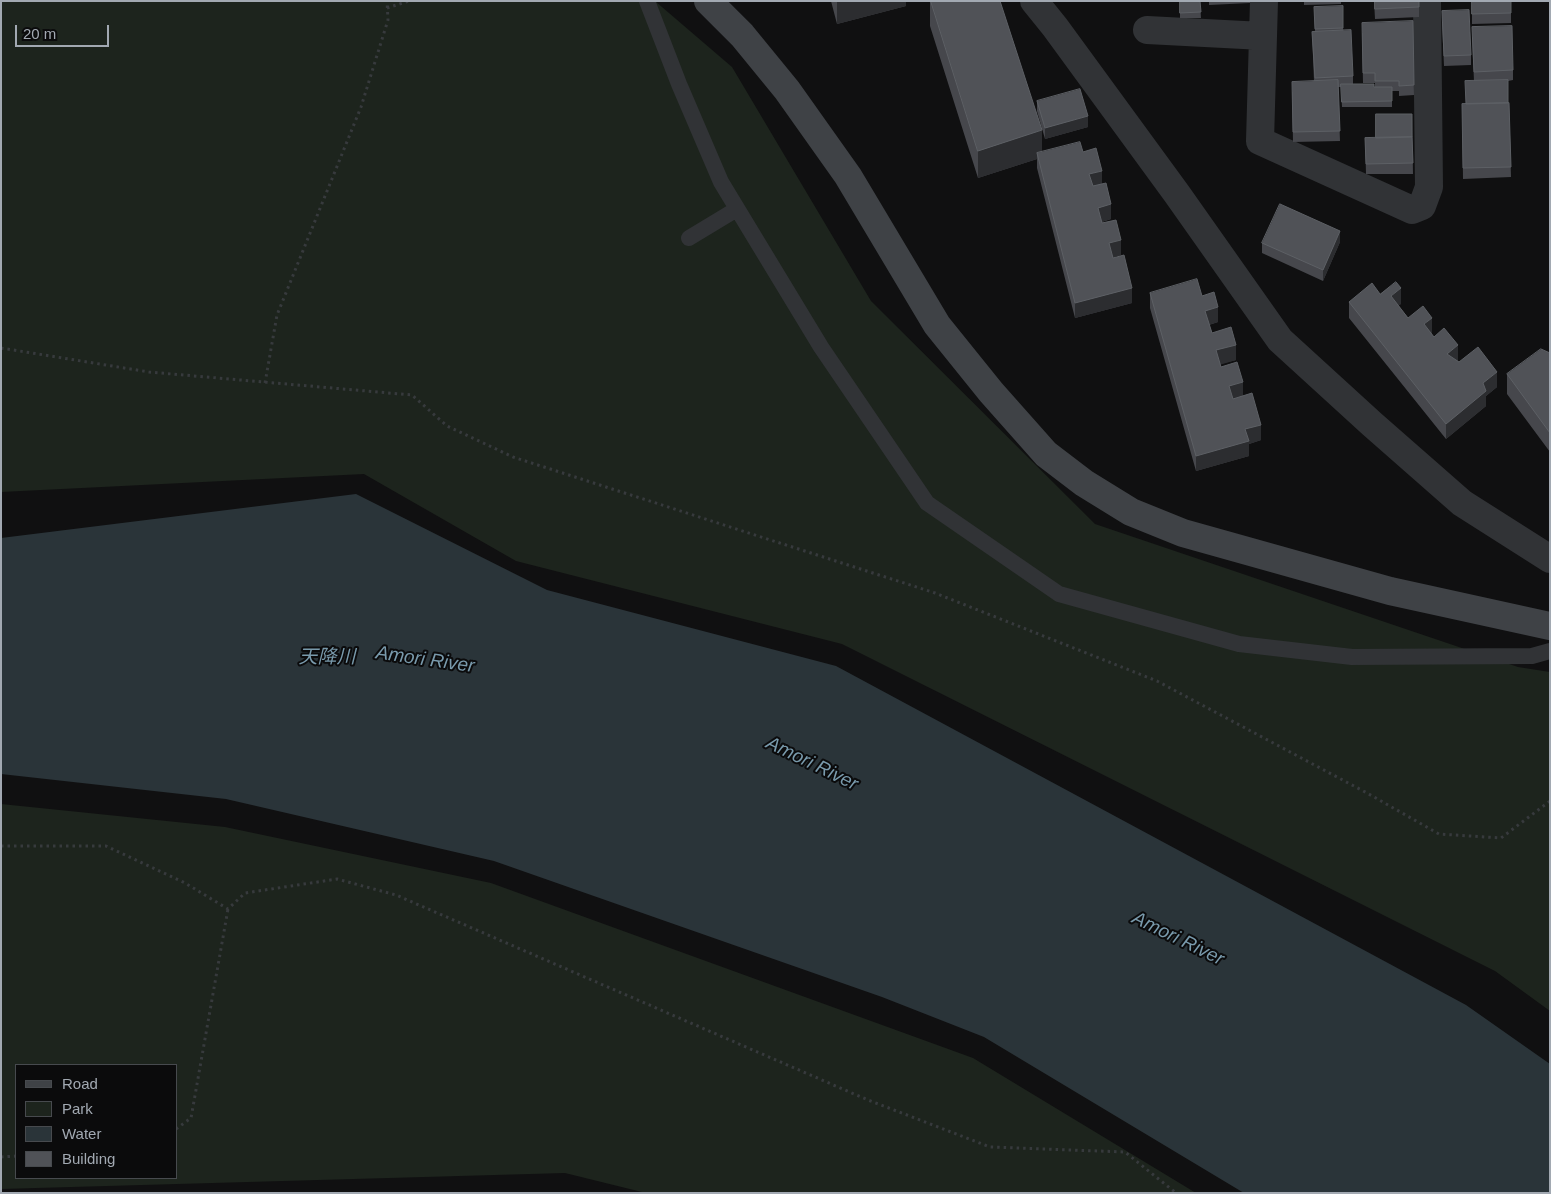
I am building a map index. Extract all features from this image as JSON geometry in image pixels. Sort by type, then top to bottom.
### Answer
[{"type":"street","points":[[708,1],[742,35],[787,90],[848,176],[938,325],[991,392],[1046,454],[1084,483],[1131,512],[1183,532],[1390,591],[1550,626]]},
{"type":"street","points":[[1034,1],[1177,194],[1280,340],[1462,503],[1550,559]]},
{"type":"street","points":[[1264,1],[1260,140],[1412,210],[1422,206],[1428,187],[1427,1]]},
{"type":"street","points":[[1148,30],[1263,36]]},
{"type":"lane","points":[[647,1],[679,84],[717,173],[737,209],[820,347],[927,503],[1059,594],[1239,644],[1352,657],[1532,656],[1550,651]]},
{"type":"lane","points":[[689,238],[737,209]]},
{"type":"path","points":[[265,383],[277,315],[361,107],[388,20],[387,1]]},
{"type":"path","points":[[387,8],[409,1]]},
{"type":"path","points":[[1,348],[149,372],[412,395],[447,426],[513,457],[935,592],[1157,681],[1367,792],[1439,834],[1501,838],[1550,801]]},
{"type":"path","points":[[1,846],[106,846],[185,883],[228,909]]},
{"type":"path","points":[[178,1128],[191,1118],[228,909],[245,893],[337,879],[396,895],[868,1100],[990,1147],[1125,1152],[1176,1193]]},
{"type":"path","points":[[1,1157],[15,1156]]},
{"type":"green space","points":[[1,1],[655,1],[732,67],[871,301],[1095,524],[1518,667],[1550,672],[1550,1011],[1495,971],[842,644],[516,561],[364,474],[1,492]]},
{"type":"green space","points":[[1,804],[225,827],[491,883],[973,1058],[1196,1193],[646,1193],[565,1173],[1,1189]]},
{"type":"water","name":"天降川","points":[[356,494],[547,590],[836,666],[1466,1005],[1550,1064],[1550,1193],[1244,1193],[984,1037],[882,997],[494,861],[226,799],[1,774],[1,538]]},
{"type":"building","points":[[931,1],[1000,1],[1042,130],[978,151]]},
{"type":"building","points":[[1180,1],[1200,1],[1201,12],[1180,13]]},
{"type":"building","points":[[1375,1],[1419,1],[1419,7],[1375,9]]},
{"type":"building","points":[[1472,1],[1511,1],[1511,13],[1472,14]]},
{"type":"building","points":[[1343,6],[1343,28],[1315,29],[1314,7]]},
{"type":"building","points":[[1469,10],[1471,55],[1444,56],[1442,11]]},
{"type":"building","points":[[1413,21],[1414,85],[1399,86],[1399,81],[1375,81],[1375,73],[1363,73],[1362,23]]},
{"type":"building","points":[[1512,26],[1513,70],[1474,72],[1472,27]]},
{"type":"building","points":[[1351,30],[1353,76],[1315,78],[1312,32]]},
{"type":"building","points":[[1338,80],[1340,131],[1293,132],[1292,82]]},
{"type":"building","points":[[1508,80],[1508,103],[1466,104],[1465,81]]},
{"type":"building","points":[[1341,84],[1374,84],[1374,87],[1392,87],[1392,101],[1342,102]]},
{"type":"building","points":[[1080,89],[1088,116],[1045,128],[1037,101]]},
{"type":"building","points":[[1509,103],[1511,167],[1463,168],[1462,104]]},
{"type":"building","points":[[1376,114],[1412,114],[1412,137],[1376,138]]},
{"type":"building","points":[[1412,137],[1413,163],[1366,164],[1365,138]]},
{"type":"building","points":[[1080,142],[1083,152],[1096,148],[1102,171],[1089,174],[1093,186],[1106,183],[1111,204],[1098,208],[1102,223],[1116,220],[1121,240],[1109,243],[1113,258],[1124,255],[1132,288],[1075,303],[1037,153]]},
{"type":"building","points":[[1280,204],[1340,231],[1323,270],[1262,243]]},
{"type":"building","points":[[1197,279],[1202,296],[1214,292],[1218,307],[1205,311],[1212,333],[1231,327],[1236,345],[1216,350],[1221,367],[1237,362],[1243,382],[1229,386],[1233,399],[1252,393],[1261,425],[1245,429],[1249,441],[1196,456],[1150,293]]},
{"type":"building","points":[[1396,282],[1401,288],[1391,296],[1408,318],[1423,306],[1432,318],[1424,324],[1434,337],[1444,328],[1458,345],[1447,354],[1459,362],[1478,347],[1497,372],[1483,383],[1486,391],[1446,424],[1349,302],[1372,283],[1380,294]]},
{"type":"building","points":[[1541,349],[1550,353],[1550,433],[1507,374]]},
{"type":"water label","name":"Amori River","points":[[425,660]]},
{"type":"water label","name":"Amori River","points":[[812,764]]},
{"type":"water label","name":"Amori River","points":[[1178,939]]}]
